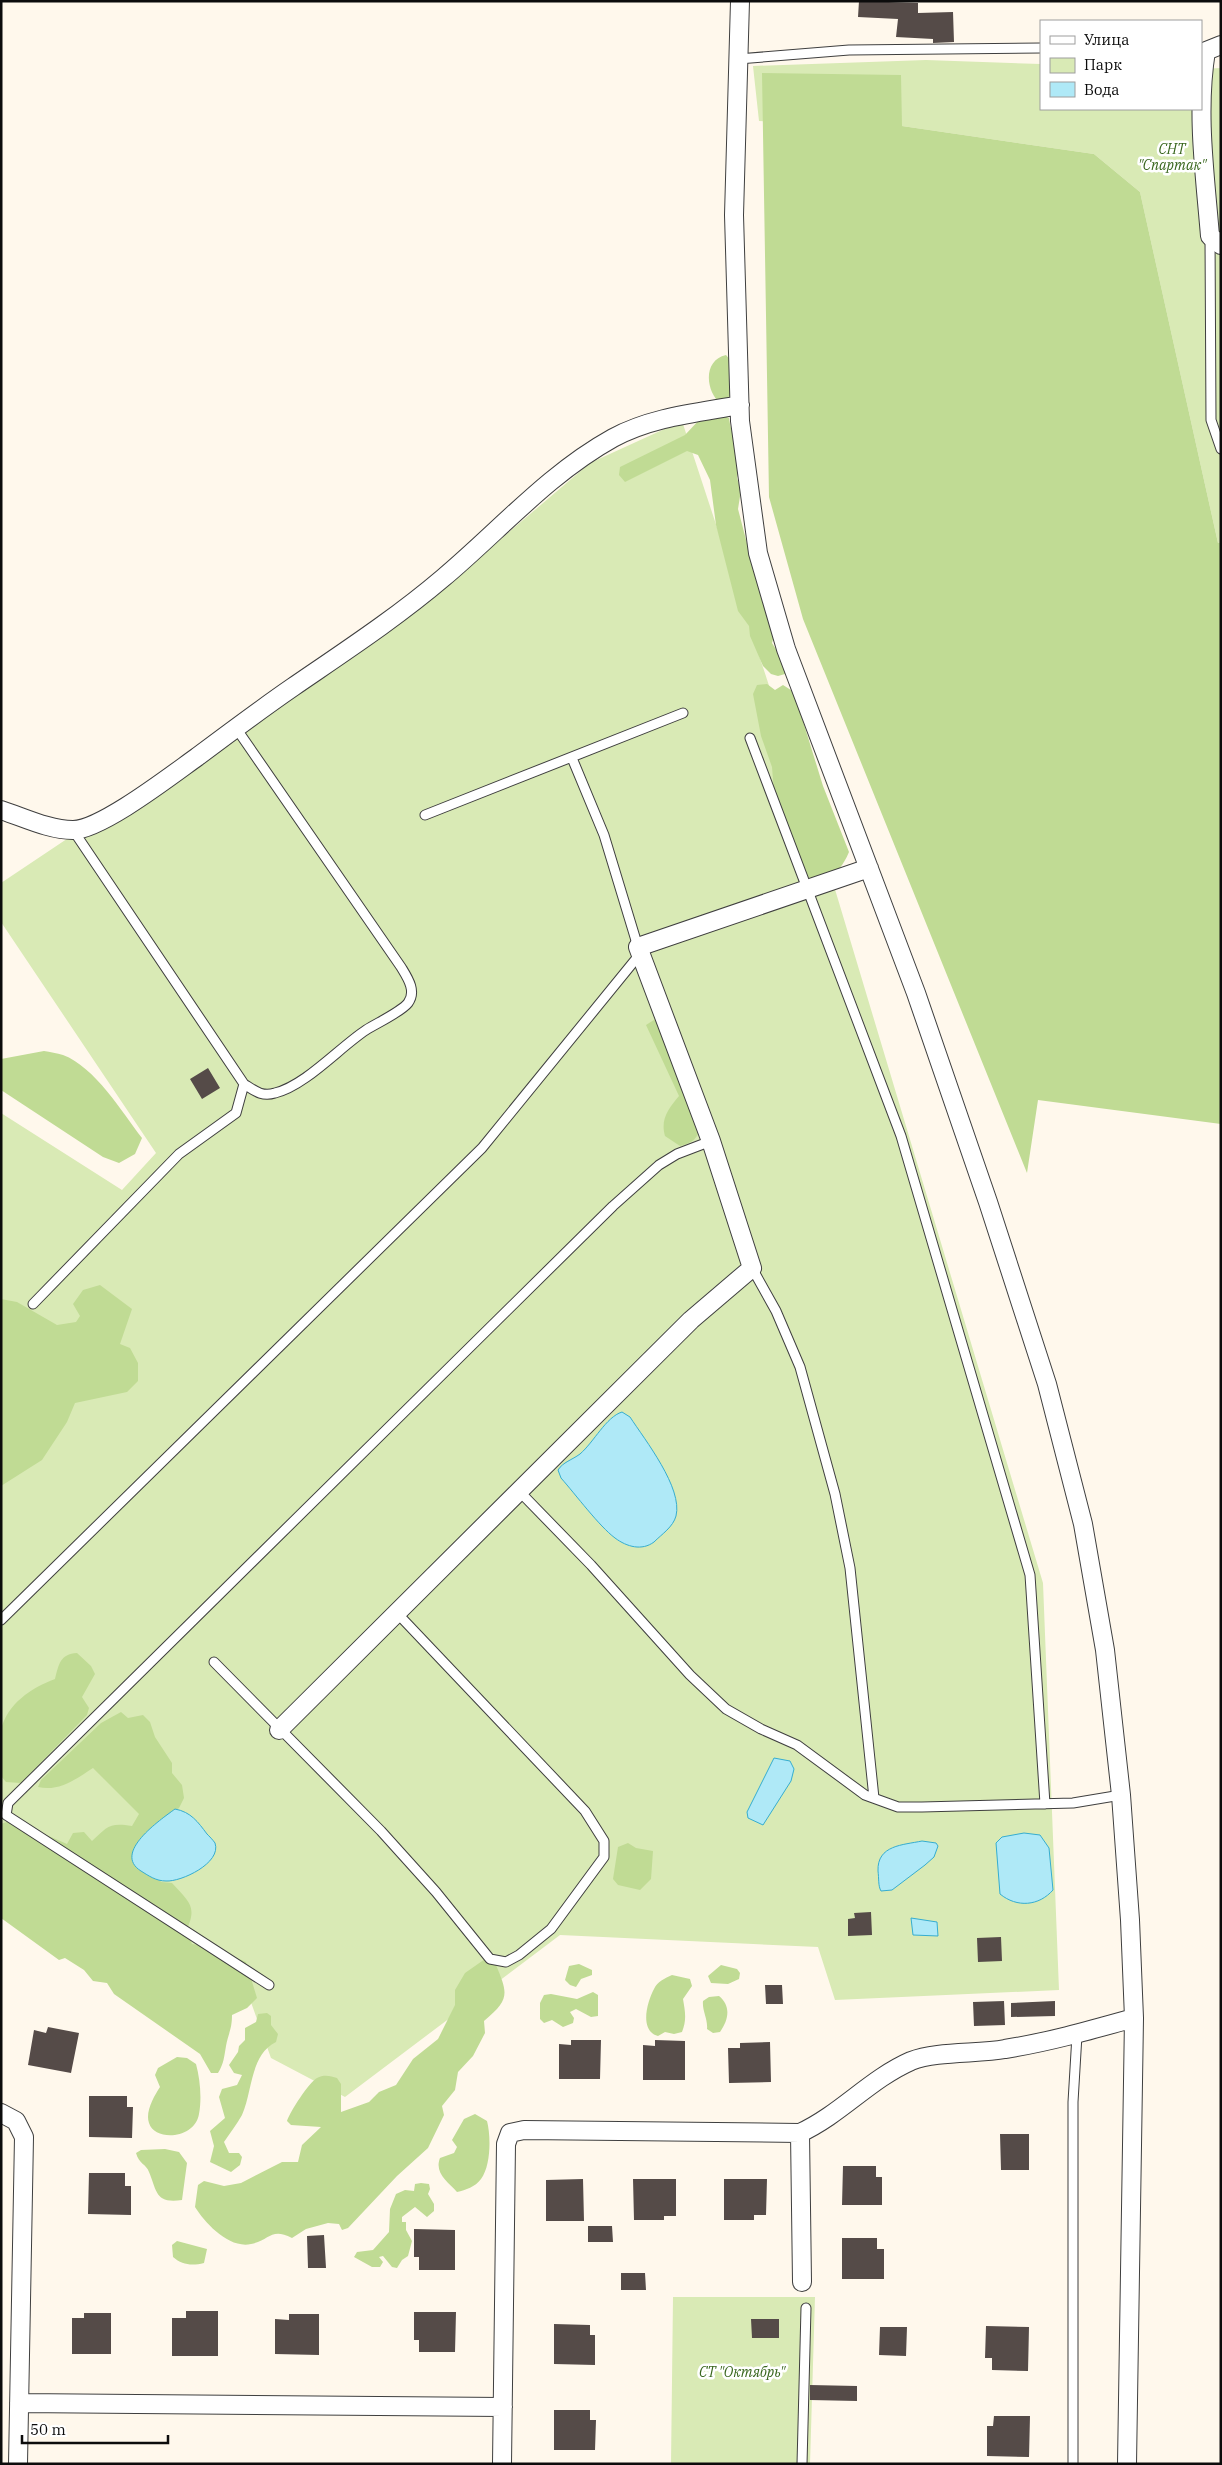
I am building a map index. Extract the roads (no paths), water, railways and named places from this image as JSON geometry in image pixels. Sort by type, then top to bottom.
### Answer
[{"type":"street","points":[[740,1],[734,215],[740,405],[758,552],[786,649],[932,1038],[1047,1384],[1085,1534],[1105,1650],[1121,1795],[1130,1920],[1134,2018],[1127,2464]]},
{"type":"street","points":[[1202,74],[1209,49]]},
{"type":"street","points":[[1201,110],[1201,132],[1216,240]]},
{"type":"street","points":[[1,810],[48,826],[73,830],[87,828],[161,783],[390,620],[444,578],[541,489],[613,438],[654,420],[740,405]]},
{"type":"street","points":[[279,1730],[691,1320],[752,1268],[711,1141],[639,950],[869,868]]},
{"type":"street","points":[[502,2464],[506,2144],[510,2134],[524,2130],[800,2133],[821,2123],[882,2076],[913,2060],[1004,2049],[1077,2034],[1134,2018]]},
{"type":"street","points":[[1,2112],[16,2121],[24,2136],[18,2464]]},
{"type":"street","points":[[800,2133],[802,2282]]},
{"type":"street","points":[[19,2403],[503,2407]]},
{"type":"lane","points":[[738,58],[849,50],[1040,48]]},
{"type":"lane","points":[[1216,240],[1211,420],[1221,449]]},
{"type":"lane","points":[[426,815],[683,714]]},
{"type":"lane","points":[[73,830],[244,1084],[261,1095],[277,1093],[308,1076],[364,1031],[408,1003],[412,993],[402,967],[236,728]]},
{"type":"lane","points":[[750,738],[901,1136],[1030,1575],[1045,1804]]},
{"type":"lane","points":[[1,1620],[482,1148],[639,950],[604,834],[572,758]]},
{"type":"lane","points":[[33,1304],[179,1154],[236,1113],[244,1084]]},
{"type":"lane","points":[[270,1985],[6,1815],[8,1803],[613,1206],[659,1165],[677,1154],[711,1141]]},
{"type":"lane","points":[[752,1268],[776,1311],[800,1367],[836,1494],[850,1568],[874,1798]]},
{"type":"lane","points":[[519,1491],[591,1565],[690,1676],[726,1708],[761,1729],[797,1745],[865,1795],[898,1807],[1072,1803],[1121,1795]]},
{"type":"lane","points":[[214,1662],[279,1730],[381,1831],[436,1892],[490,1959],[506,1962],[520,1955],[551,1929],[604,1857],[604,1841],[585,1811],[397,1613]]},
{"type":"lane","points":[[1073,2464],[1073,2102],[1077,2034]]},
{"type":"lane","points":[[802,2464],[806,2308]]},
{"type":"water","points":[[622,1412],[630,1417],[653,1451],[668,1478],[677,1505],[675,1520],[670,1527],[654,1542],[640,1547],[624,1544],[609,1533],[561,1478],[558,1470],[565,1463],[580,1454],[605,1424]]},
{"type":"water","points":[[774,1758],[790,1761],[794,1769],[791,1781],[763,1825],[748,1818],[747,1812]]},
{"type":"water","points":[[175,1809],[185,1812],[197,1822],[215,1843],[216,1850],[207,1864],[190,1875],[173,1880],[159,1880],[141,1871],[134,1864],[132,1855],[135,1846],[142,1837]]},
{"type":"water","points":[[1024,1833],[1040,1835],[1049,1848],[1053,1890],[1041,1899],[1028,1903],[1013,1902],[1000,1894],[996,1843],[1002,1837]]},
{"type":"water","points":[[922,1841],[936,1843],[938,1846],[934,1857],[892,1890],[881,1891],[878,1871],[879,1862],[886,1851],[899,1845]]},
{"type":"water","points":[[911,1918],[937,1922],[938,1936],[913,1935]]},
{"type":"park label","name":"СНТ \"Спартак\"","points":[[1172,158]]},
{"type":"park label","name":"СТ \"Октябрь\"","points":[[742,2372]]}]
